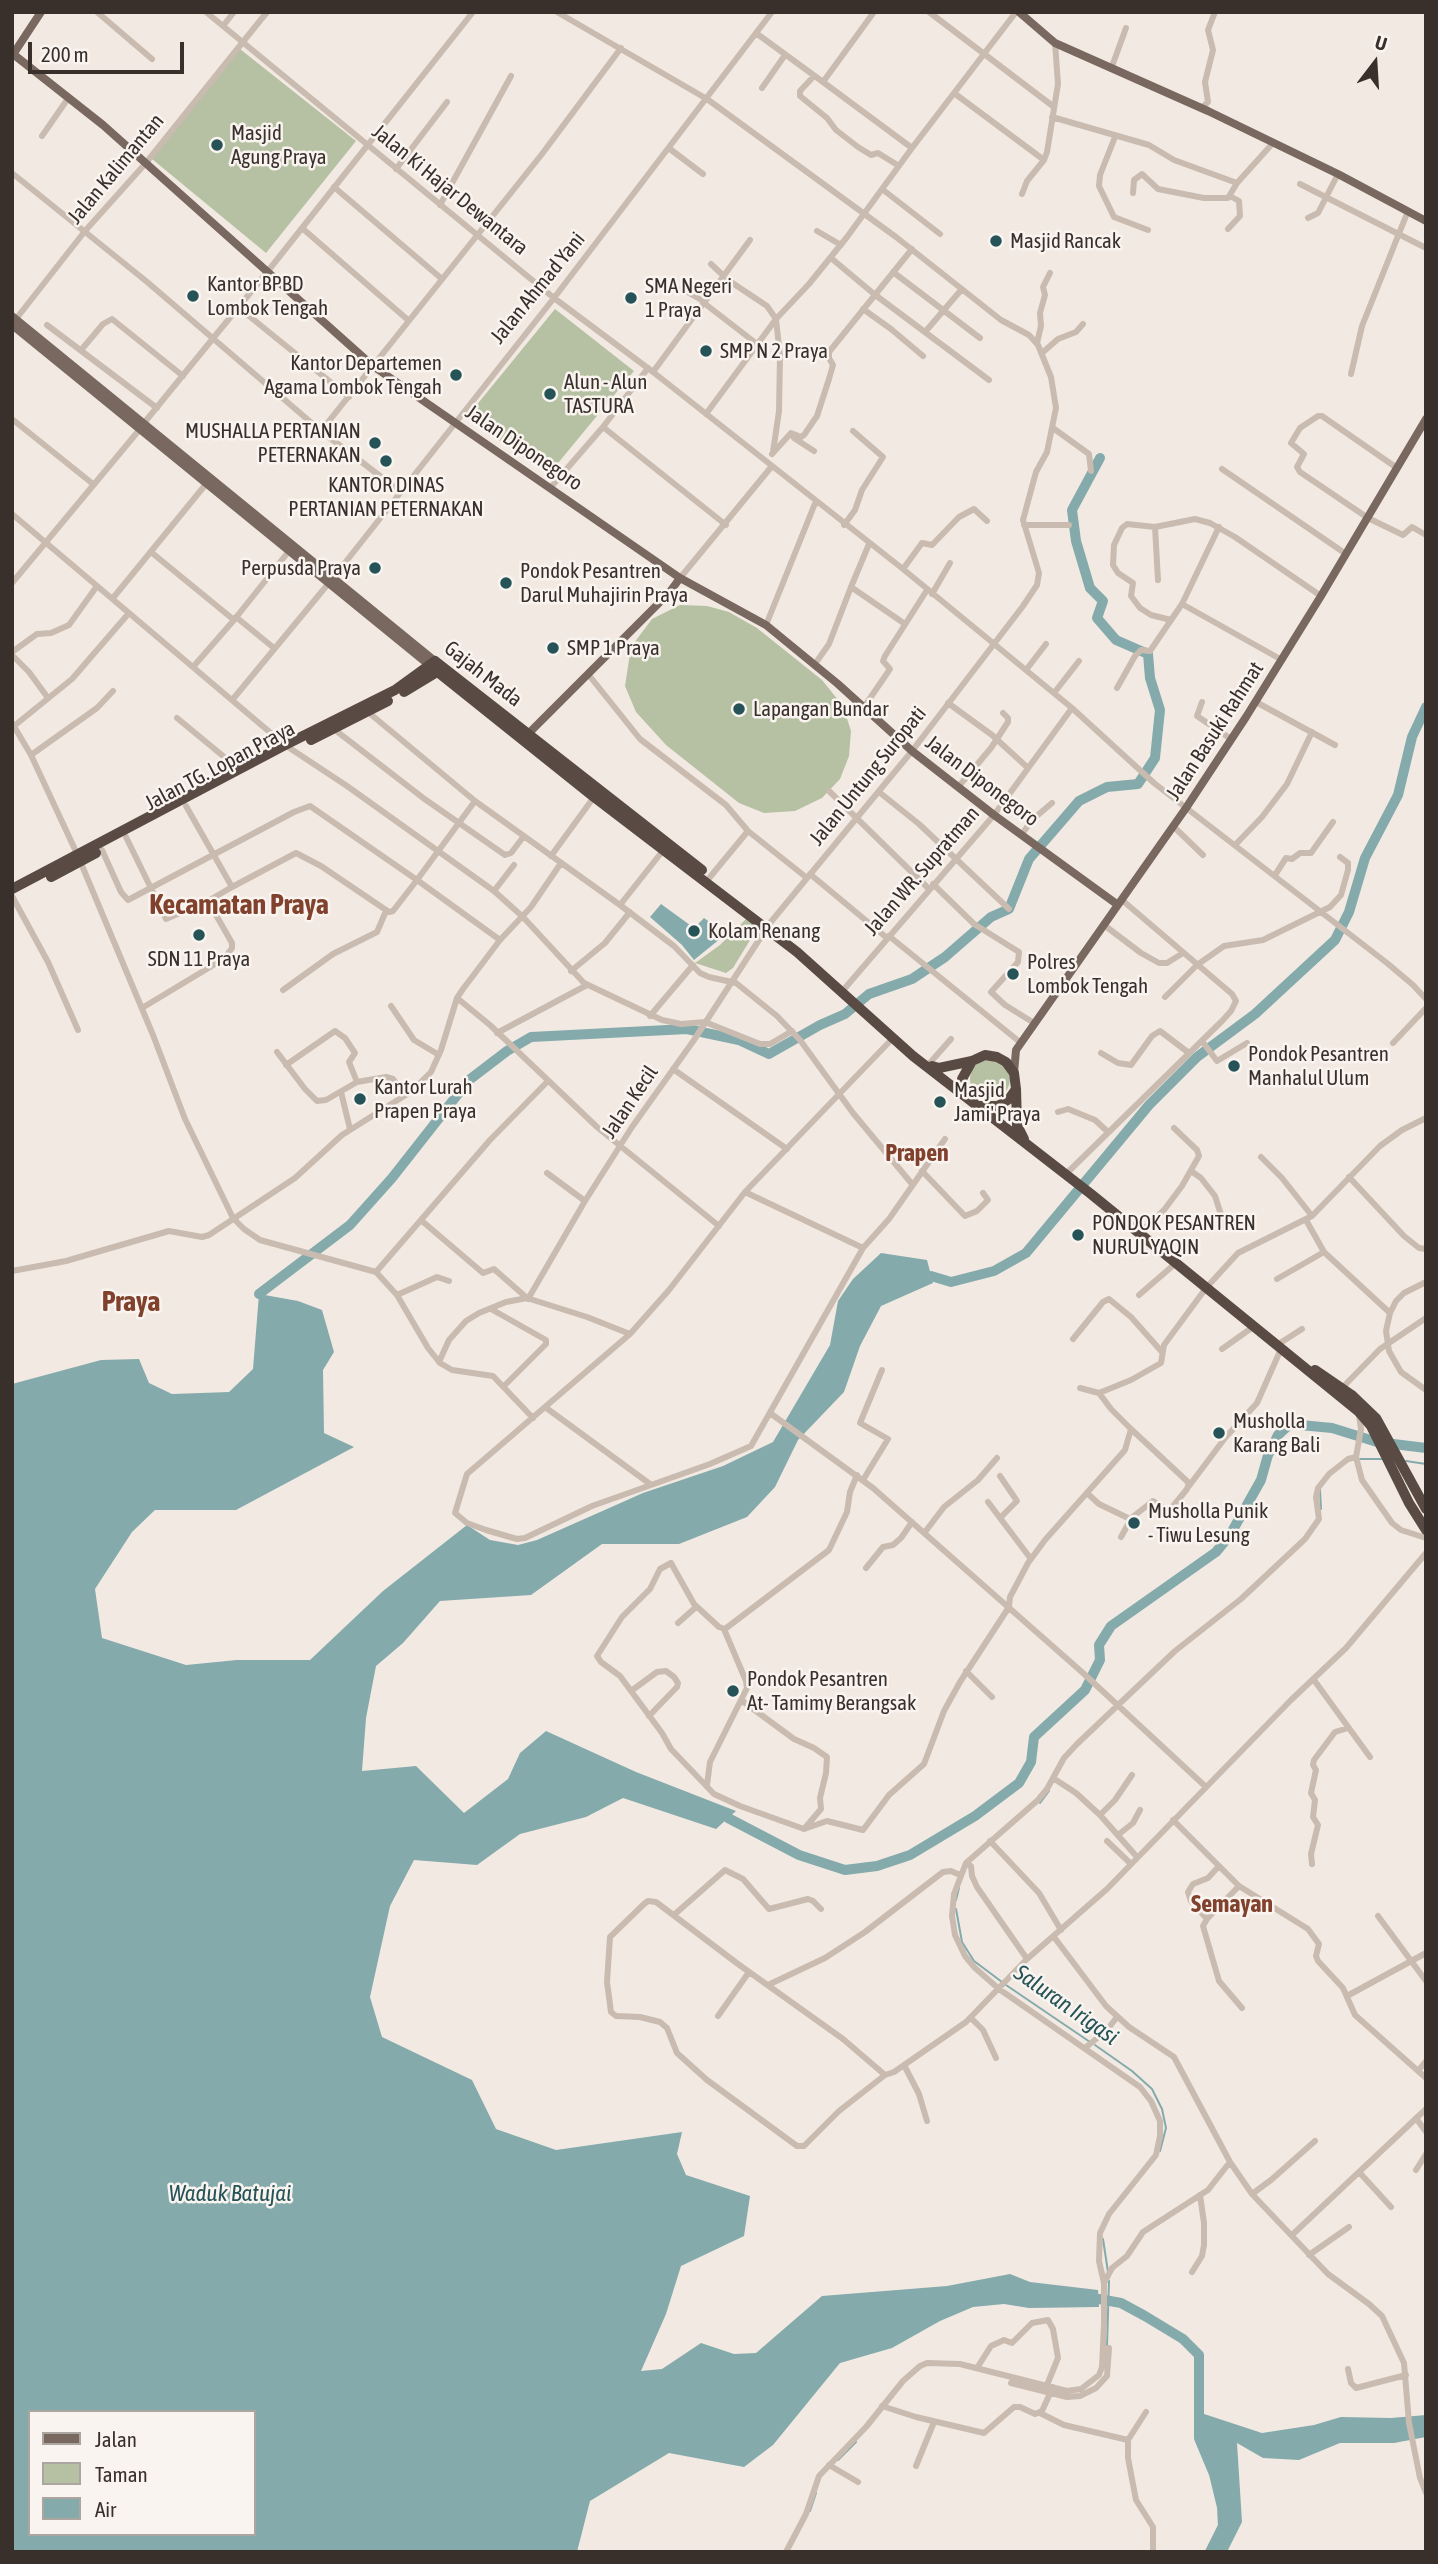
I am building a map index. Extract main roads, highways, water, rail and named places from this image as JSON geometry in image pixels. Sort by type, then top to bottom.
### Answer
[{"type":"highway","name":"Jalan TG. Lopan Praya","points":[[12,889],[102,850],[186,806],[287,747],[334,729],[368,712],[436,667]]},
{"type":"highway","name":"Jalan TG. Lopan Praya","points":[[12,896],[436,667]]},
{"type":"highway","name":"Gajah Mada","points":[[436,667],[528,734],[665,847],[768,925]]},
{"type":"highway","name":"Gajah Mada","points":[[436,667],[594,797],[710,877],[849,993],[862,1007]]},
{"type":"highway","points":[[862,1007],[893,1038],[1141,1232],[1354,1408],[1370,1426],[1426,1509]]},
{"type":"highway","points":[[862,1007],[937,1068],[972,1061]]},
{"type":"highway","points":[[968,1098],[962,1079],[965,1069],[972,1061],[978,1057],[993,1056],[1006,1062],[1014,1073],[1019,1133],[1075,1181]]},
{"type":"highway","points":[[978,1106],[998,1106],[1009,1099],[1016,1089]]},
{"type":"highway","points":[[1092,1193],[1253,1326],[1342,1388],[1370,1411],[1370,1426]]},
{"type":"highway","points":[[1394,1464],[1417,1518],[1426,1530]]},
{"type":"main road","points":[[13,54],[41,12]]},
{"type":"main road","points":[[1018,12],[1055,43],[1338,174],[1426,221]]},
{"type":"main road","name":"Jalan Diponegoro","points":[[13,54],[69,97],[373,366],[680,578],[766,625],[815,664],[912,751],[994,815],[1120,903]]},
{"type":"main road","name":"Gajah Mada","points":[[14,320],[436,667]]},
{"type":"main road","name":"Jalan Basuki Rahmat","points":[[1019,1047],[1186,808],[1256,702],[1426,419]]},
{"type":"main road","name":"Gajah Mada","points":[[142,426],[206,484],[251,515],[289,551],[331,581]]},
{"type":"main road","points":[[528,734],[670,593],[680,578]]},
{"type":"main road","points":[[993,1056],[1019,1047],[1014,1073]]},
{"type":"water","name":"Kolam Renang","points":[[661,904],[694,928],[704,918],[726,934],[694,960],[682,945],[650,917]]},
{"type":"water","name":"Waduk Batujai","points":[[881,1253],[927,1260],[933,1283],[881,1306],[860,1346],[844,1392],[798,1440],[775,1487],[747,1517],[679,1544],[602,1544],[531,1595],[440,1601],[403,1643],[376,1666],[366,1718],[362,1771],[416,1766],[464,1813],[508,1779],[520,1753],[546,1731],[636,1772],[736,1811],[716,1829],[623,1798],[586,1817],[520,1834],[477,1865],[414,1860],[390,1906],[370,1997],[382,2037],[472,2080],[496,2129],[556,2150],[682,2132],[677,2154],[686,2175],[750,2196],[744,2236],[681,2266],[666,2314],[641,2371],[662,2369],[701,2343],[734,2354],[756,2353],[822,2296],[947,2286],[1010,2274],[1030,2282],[1098,2290],[1099,2307],[1029,2308],[1004,2304],[973,2307],[940,2321],[892,2348],[840,2363],[773,2445],[744,2467],[669,2453],[590,2501],[577,2552],[12,2552],[12,1384],[101,1360],[139,1359],[149,1383],[172,1394],[229,1392],[253,1369],[259,1294],[298,1301],[322,1310],[334,1352],[323,1370],[324,1433],[354,1447],[236,1510],[155,1510],[132,1532],[95,1589],[102,1638],[186,1665],[237,1660],[310,1660],[383,1591],[467,1525],[490,1540],[518,1545],[537,1540],[643,1493],[723,1466],[773,1442],[830,1345],[838,1301],[853,1279]]},
{"type":"water","points":[[1198,2412],[1262,2433],[1314,2425],[1341,2417],[1391,2418],[1426,2415],[1426,2437],[1394,2443],[1340,2443],[1299,2460],[1263,2458],[1237,2443],[1242,2522],[1227,2552],[1210,2552],[1223,2526],[1222,2507],[1214,2474],[1199,2438]]},
{"type":"waterway","points":[[259,1294],[350,1225],[392,1178],[469,1080],[507,1051],[531,1037],[687,1029],[739,1040],[769,1054],[845,1014],[869,994],[912,979],[945,957],[991,917],[1009,909],[1029,859],[1079,801],[1107,787],[1138,784],[1155,758],[1160,710],[1150,678],[1148,654],[1116,640],[1097,618],[1103,601],[1090,588],[1076,541],[1072,510],[1100,458]]},
{"type":"waterway","points":[[931,1276],[951,1282],[994,1271],[1026,1253],[1149,1105],[1197,1057],[1255,1014],[1335,940],[1349,912],[1365,858],[1398,795],[1412,737],[1426,707]]},
{"type":"waterway","points":[[728,1818],[799,1855],[845,1870],[877,1866],[910,1855],[975,1816],[1019,1783],[1031,1762],[1034,1737],[1085,1690],[1100,1660],[1099,1645],[1111,1626],[1216,1552],[1230,1535],[1261,1480],[1268,1455],[1278,1435],[1290,1424],[1332,1428],[1377,1442],[1426,1448]]},
{"type":"waterway","name":"Saluran Irigasi","points":[[1360,1459],[1383,1459]]},
{"type":"waterway","name":"Saluran Irigasi","points":[[1406,1461],[1426,1464]]},
{"type":"waterway","name":"Saluran Irigasi","points":[[1320,1490],[1321,1509]]},
{"type":"waterway","name":"Saluran Irigasi","points":[[1040,1803],[1049,1791]]},
{"type":"waterway","name":"Saluran Irigasi","points":[[956,1900],[959,1888]]},
{"type":"waterway","name":"Saluran Irigasi","points":[[956,1909],[962,1942],[974,1961],[1090,2042]]},
{"type":"waterway","name":"Saluran Irigasi","points":[[1095,2045],[1152,2089],[1162,2109],[1166,2128],[1160,2151]]},
{"type":"waterway","name":"Saluran Irigasi","points":[[1103,2239],[1108,2272]]},
{"type":"waterway","name":"Saluran Irigasi","points":[[1107,2345],[1109,2281]]},
{"type":"waterway","points":[[1099,2299],[1121,2303],[1145,2316],[1183,2339],[1199,2355],[1199,2438],[1214,2474],[1222,2507],[1223,2526],[1210,2552]]},
{"type":"waterway","name":"Saluran Irigasi","points":[[838,2460],[856,2442]]},
{"type":"waterway","name":"Saluran Irigasi","points":[[810,2511],[816,2493]]},
{"type":"place","name":"Masjid Agung Praya","points":[[217,145]]},
{"type":"place","name":"Masjid Rancak","points":[[996,241]]},
{"type":"place","name":"Kantor BPBD Lombok Tengah","points":[[193,296]]},
{"type":"place","name":"SMA Negeri 1 Praya","points":[[631,298]]},
{"type":"place","name":"SMP N 2 Praya","points":[[706,351]]},
{"type":"place","name":"Kantor Departemen Agama Lombok Tengah","points":[[456,375]]},
{"type":"place","name":"Alun - Alun TASTURA","points":[[550,394]]},
{"type":"place","name":"MUSHALLA PERTANIAN PETERNAKAN","points":[[375,443]]},
{"type":"place","name":"KANTOR DINAS PERTANIAN PETERNAKAN","points":[[386,461]]},
{"type":"place","name":"Perpusda Praya","points":[[375,568]]},
{"type":"place","name":"Pondok Pesantren Darul Muhajirin Praya","points":[[506,583]]},
{"type":"place","name":"SMP 1 Praya","points":[[553,648]]},
{"type":"place","name":"Lapangan Bundar","points":[[739,709]]},
{"type":"place","name":"Kolam Renang","points":[[694,931]]},
{"type":"place","name":"SDN 11 Praya","points":[[199,935]]},
{"type":"place","name":"Polres Lombok Tengah","points":[[1013,974]]},
{"type":"place","name":"Pondok Pesantren Manhalul Ulum","points":[[1234,1066]]},
{"type":"place","name":"Kantor Lurah Prapen Praya","points":[[360,1099]]},
{"type":"place","name":"Masjid Jami' Praya","points":[[940,1102]]},
{"type":"place","name":"PONDOK PESANTREN NURUL YAQIN","points":[[1078,1235]]},
{"type":"place","name":"Musholla Karang Bali","points":[[1219,1433]]},
{"type":"place","name":"Musholla Punik - Tiwu Lesung","points":[[1134,1523]]},
{"type":"place","name":"Pondok Pesantren At- Tamimy Berangsak","points":[[733,1691]]},
{"type":"district","name":"Kecamatan Praya","points":[[239,905]]},
{"type":"district","name":"Prapen","points":[[917,1153]]},
{"type":"district","name":"Praya","points":[[131,1302]]},
{"type":"district","name":"Semayan","points":[[1232,1904]]}]
